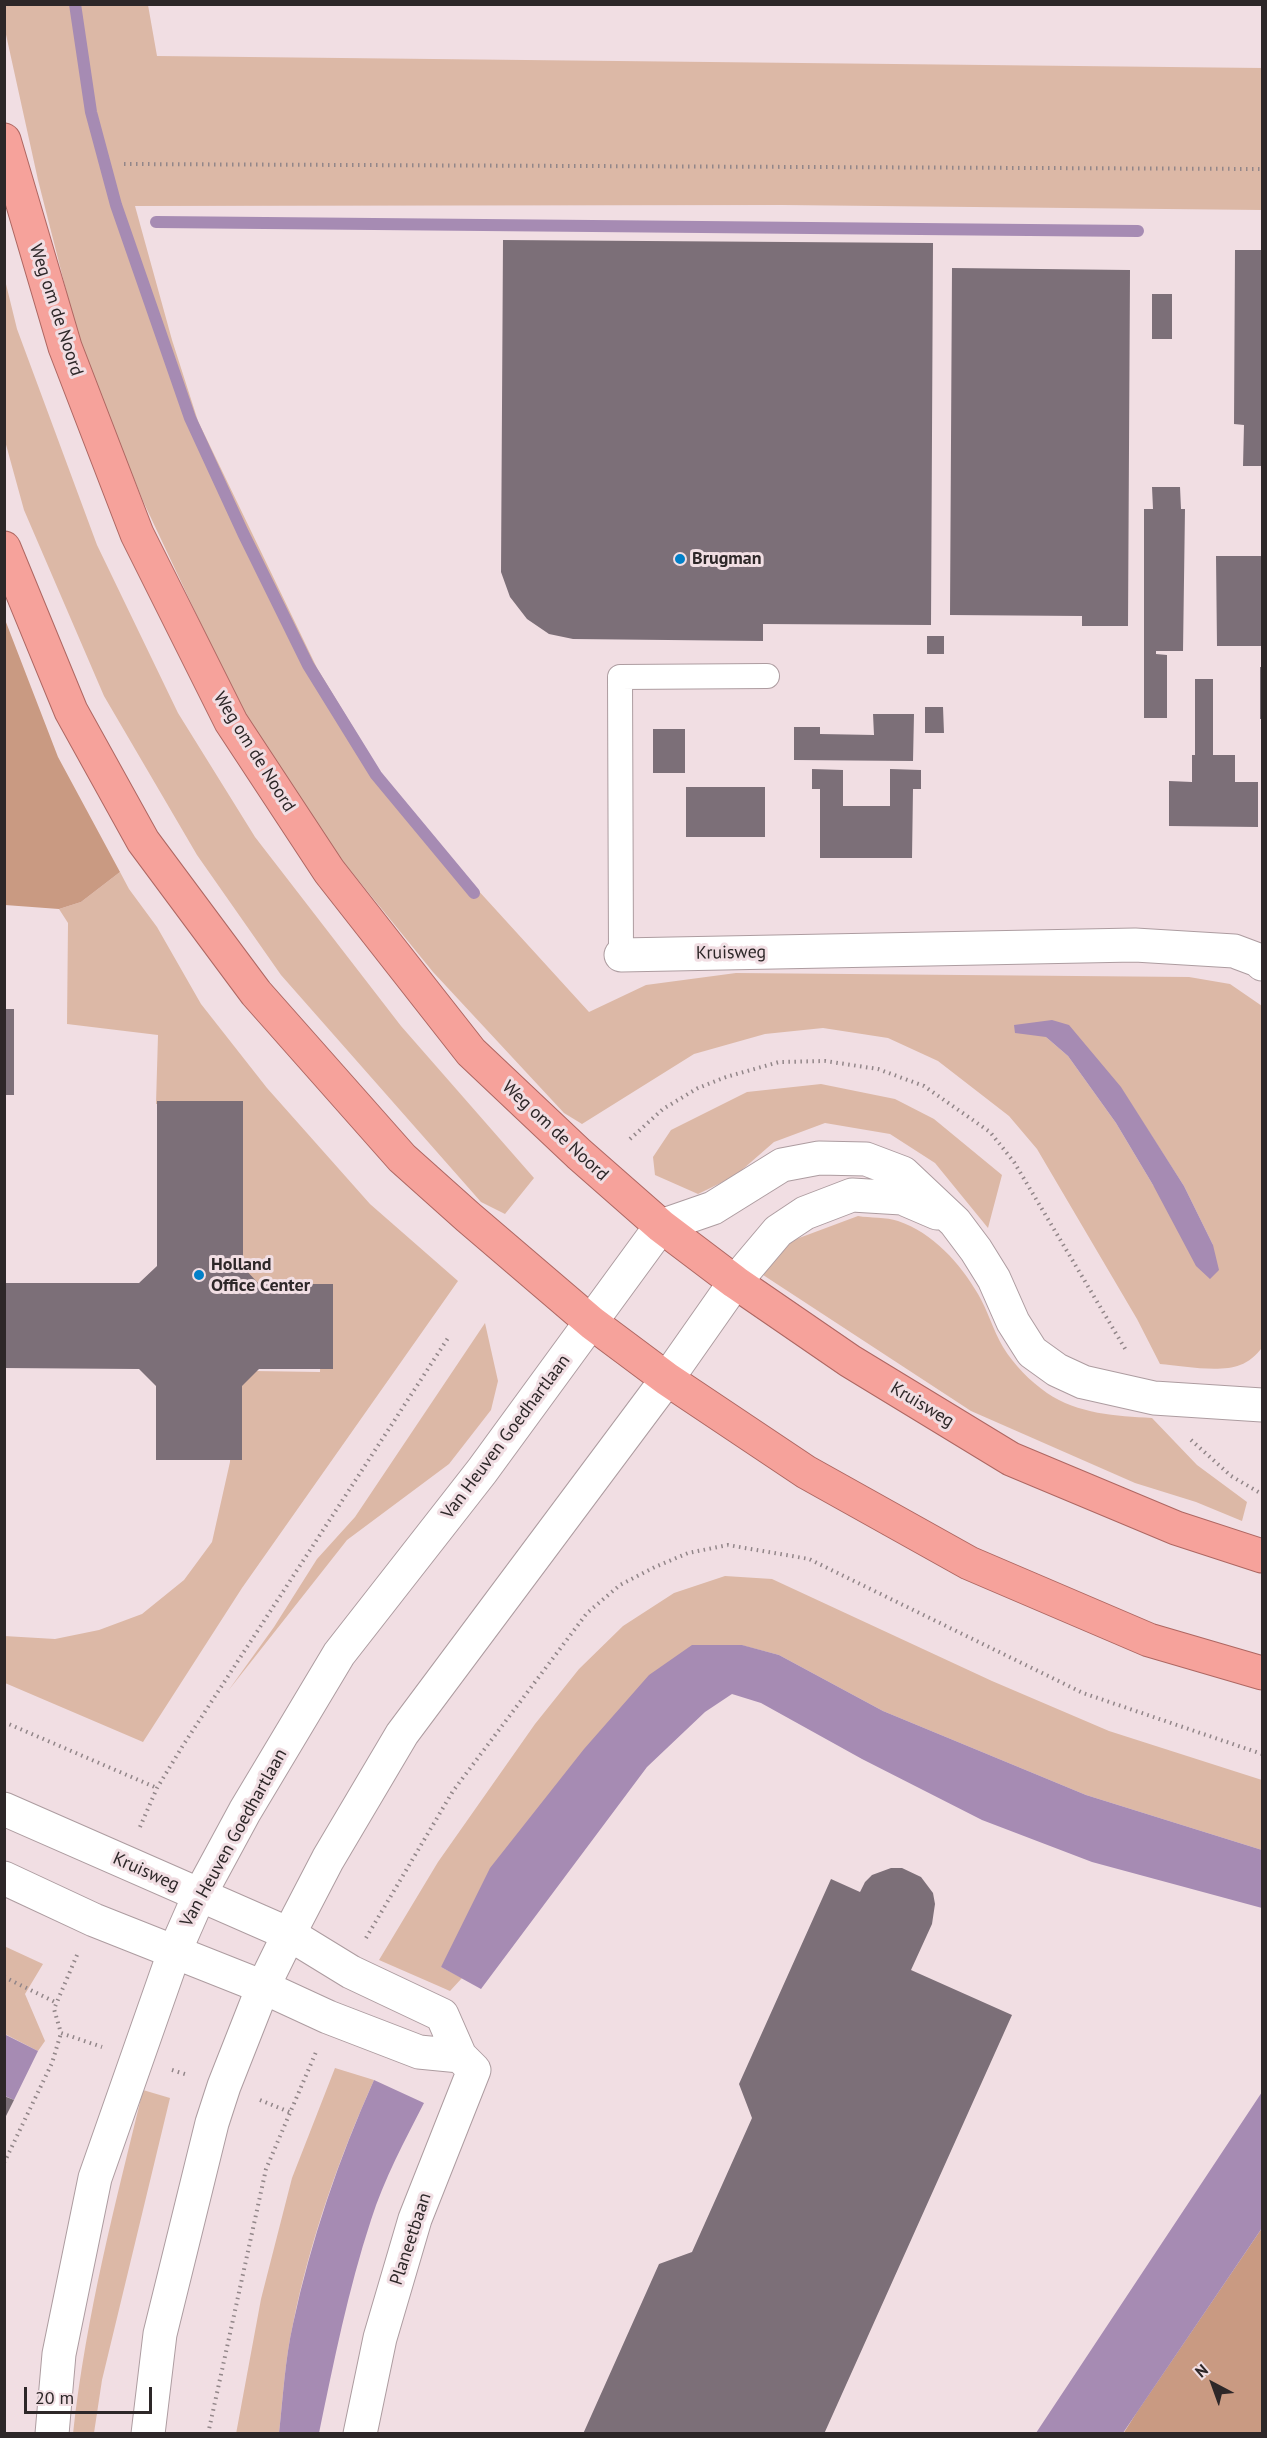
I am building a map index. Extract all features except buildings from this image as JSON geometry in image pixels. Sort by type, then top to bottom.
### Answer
[{"type":"highway","name":"Weg om de Noord","points":[[4,140],[65,347],[136,534],[231,722],[329,871],[471,1052],[579,1154],[661,1226],[735,1282]]},
{"type":"highway","points":[[4,548],[71,711],[143,841],[256,993],[402,1158],[592,1323],[667,1379],[806,1472],[969,1563],[1149,1640],[1263,1673]]},
{"type":"highway","name":"Kruisweg","points":[[735,1282],[850,1361],[1011,1459],[1176,1528],[1263,1556]]},
{"type":"street","name":"Kruisweg","points":[[621,955],[1134,945],[1234,951],[1263,964]]},
{"type":"street","points":[[661,1226],[713,1208],[782,1166],[819,1158],[866,1159],[903,1173],[955,1222],[994,1279],[1013,1322],[1032,1352],[1057,1370],[1083,1383],[1154,1398],[1263,1405]]},
{"type":"street","points":[[148,2433],[160,2334],[212,2122],[224,2086],[263,1987],[289,1934],[328,1859],[402,1734],[667,1379],[735,1282],[778,1232],[805,1213],[852,1195],[902,1198],[955,1222]]},
{"type":"street","name":"Van Heuven Goedhartlaan","points":[[52,2433],[59,2354],[95,2178],[174,1953],[199,1896],[245,1811],[339,1654],[482,1471],[661,1226]]},
{"type":"street","name":"Kruisweg","points":[[4,1809],[289,1934]]},
{"type":"street","points":[[4,1878],[94,1920],[263,1987],[328,2017],[419,2052],[460,2056]]},
{"type":"street","name":"Planeetbaan","points":[[289,1934],[351,1972],[442,2015],[460,2056],[474,2070],[416,2219],[380,2338],[360,2433]]},
{"type":"lane","name":"Kruisweg","points":[[621,955],[620,677],[767,676]]},
{"type":"path","points":[[124,164],[1263,169]]},
{"type":"path","points":[[4,1722],[157,1788],[448,1338]]},
{"type":"path","points":[[1154,1398],[1203,1452],[1231,1476],[1263,1494]]},
{"type":"path","points":[[351,1972],[370,1928],[453,1791],[587,1613],[620,1585],[688,1553],[728,1545],[809,1558],[1083,1693],[1263,1754]]},
{"type":"path","points":[[4,1977],[55,2002]]},
{"type":"path","points":[[208,2433],[267,2169],[328,2017]]},
{"type":"path","points":[[4,2163],[52,2063],[61,2033]]},
{"type":"shaded area","points":[[4,5],[148,5],[157,56],[1262,68],[1262,210],[782,205],[135,206],[172,340],[198,421],[317,668],[384,778],[476,888],[589,1012],[646,985],[736,973],[1189,977],[1230,984],[1262,1006],[1262,1348],[1255,1356],[1240,1365],[1222,1368],[1160,1364],[1137,1319],[1037,1149],[1009,1116],[938,1061],[888,1038],[823,1028],[765,1034],[694,1054],[582,1124],[564,1113],[433,972],[324,838],[240,707],[143,501],[80,345],[38,180],[5,30]],"holes":[[[1046,1037],[1120,1087],[1184,1186],[1213,1245],[1153,1185],[1116,1123],[1068,1056]]]},
{"type":"shaded area","points":[[5,280],[17,329],[97,545],[178,713],[255,837],[401,1026],[534,1178],[505,1214],[481,1202],[281,975],[197,855],[104,696],[24,510],[5,441]]},
{"type":"shaded area","points":[[4,617],[58,757],[120,872],[81,902],[59,909],[5,905]]},
{"type":"shaded area","points":[[120,872],[129,889],[157,927],[201,1004],[267,1088],[370,1204],[458,1281],[242,1588],[143,1742],[5,1683],[4,1636],[55,1639],[99,1630],[142,1614],[184,1580],[212,1542],[230,1462],[232,1391],[254,1371],[320,1372],[322,1289],[250,1286],[231,1265],[236,1107],[156,1104],[158,1035],[67,1024],[68,923],[59,909],[81,902]]},
{"type":"shaded area","points":[[1052,1020],[1069,1025],[1121,1087],[1184,1186],[1213,1245],[1219,1270],[1210,1279],[1196,1266],[1153,1185],[1116,1123],[1068,1056],[1046,1037],[1015,1033],[1014,1025]]},
{"type":"shaded area","points":[[821,1084],[895,1099],[934,1119],[1002,1175],[988,1228],[935,1163],[890,1134],[825,1123],[774,1142],[735,1176],[698,1194],[655,1175],[653,1157],[671,1130],[747,1092]]},
{"type":"shaded area","points":[[858,1216],[898,1221],[911,1226],[934,1241],[954,1260],[971,1282],[982,1300],[1003,1347],[1029,1378],[1059,1400],[1084,1410],[1111,1415],[1152,1418],[1197,1465],[1247,1502],[1242,1521],[1196,1502],[1135,1483],[971,1411],[757,1271],[791,1241]]},
{"type":"shaded area","points":[[485,1323],[498,1381],[491,1410],[449,1464],[347,1540],[228,1691],[274,1627],[317,1559],[355,1517]]},
{"type":"shaded area","points":[[725,1576],[772,1579],[992,1681],[1109,1731],[1262,1780],[1262,1850],[1086,1795],[883,1711],[779,1655],[741,1645],[441,1967],[462,1978],[450,1991],[379,1960],[438,1862],[535,1724],[579,1669],[623,1626],[674,1593]]},
{"type":"shaded area","points":[[692,1645],[742,1645],[779,1655],[883,1711],[1086,1795],[1262,1850],[1262,1908],[1092,1862],[982,1820],[862,1759],[761,1703],[732,1694],[705,1712],[647,1767],[481,1989],[441,1967],[490,1868],[584,1749],[649,1675]]},
{"type":"shaded area","points":[[4,1946],[43,1964],[25,1994],[45,2041],[38,2051],[5,2034]]},
{"type":"shaded area","points":[[4,2034],[38,2051],[14,2100],[5,2096]]},
{"type":"shaded area","points":[[335,2068],[374,2080],[337,2169],[308,2261],[290,2337],[279,2433],[236,2434],[261,2299],[292,2178]]},
{"type":"shaded area","points":[[374,2080],[424,2103],[388,2175],[371,2220],[348,2299],[319,2433],[279,2433],[290,2337],[308,2261],[338,2169]]},
{"type":"shaded area","points":[[143,2090],[170,2098],[102,2380],[94,2433],[73,2434],[93,2303]]},
{"type":"shaded area","points":[[1262,2092],[1262,2228],[1123,2433],[1036,2433]]},
{"type":"shaded area","points":[[1262,2228],[1262,2433],[1123,2434],[1137,2412]]},
{"type":"waterway","points":[[75,4],[91,112],[116,205],[190,418],[308,665],[376,775],[474,893]]},
{"type":"waterway","points":[[156,222],[1138,231]]},
{"type":"place","name":"Brugman","points":[[680,559]]},
{"type":"place","name":"Holland Office Center","points":[[199,1275]]}]
